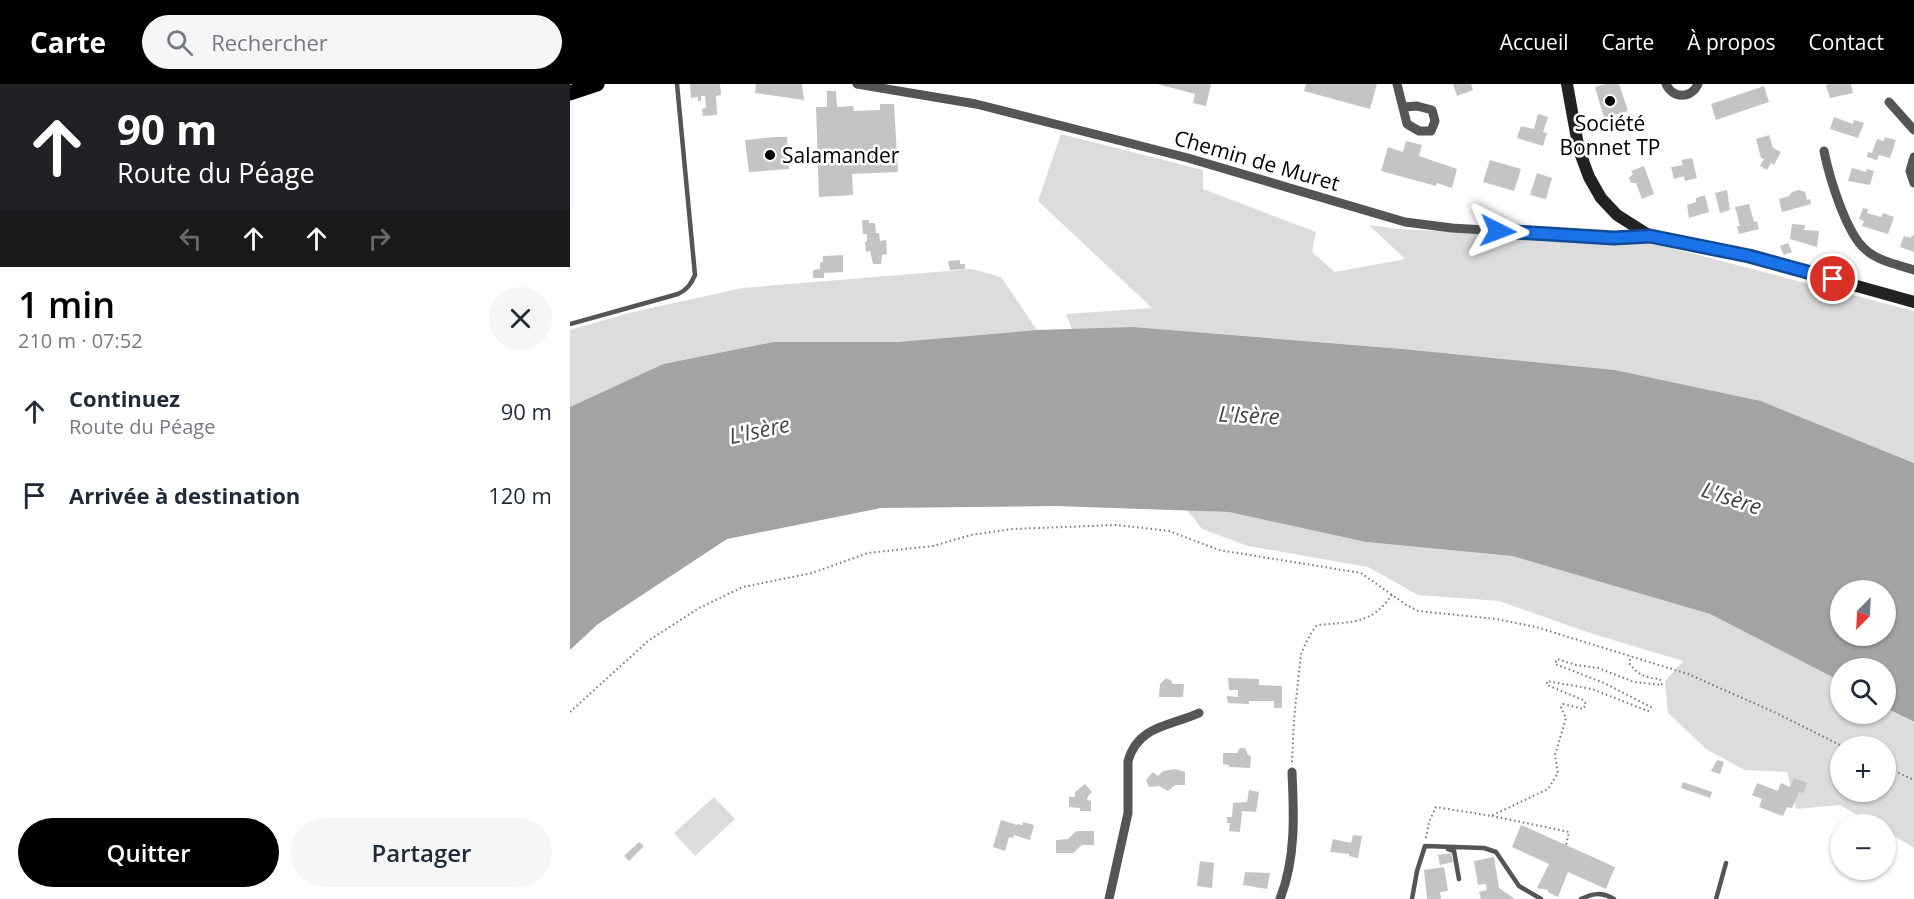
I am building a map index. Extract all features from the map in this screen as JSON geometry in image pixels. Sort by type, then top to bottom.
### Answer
[{"type":"main road","points":[[570,93],[597,84]]},
{"type":"street","name":"Chemin de Muret","points":[[857,84],[976,104],[1188,158],[1405,222],[1452,228],[1602,237],[1650,236]]},
{"type":"street","points":[[1396,84],[1404,107]]},
{"type":"street","points":[[1567,84],[1579,150],[1589,177],[1601,198],[1617,215],[1650,236],[1749,256],[1914,302]]},
{"type":"street","points":[[1666,84],[1672,93],[1681,96],[1691,94],[1698,84]]},
{"type":"street","points":[[1889,102],[1914,130]]},
{"type":"street","points":[[1824,151],[1827,166],[1855,238],[1866,251],[1914,270]]},
{"type":"street","points":[[1914,157],[1910,171],[1914,183]]},
{"type":"street","points":[[1109,899],[1128,813],[1130,753],[1151,730],[1199,713]]},
{"type":"street","points":[[1280,899],[1288,879],[1291,858],[1294,812],[1292,772]]},
{"type":"lane","points":[[570,324],[678,294],[685,291],[691,284],[694,265],[677,84]]},
{"type":"lane","points":[[1412,899],[1417,871],[1425,846],[1484,848],[1496,852],[1520,886],[1541,899]]},
{"type":"lane","points":[[1446,848],[1454,851],[1459,879]]},
{"type":"lane","points":[[1716,899],[1726,863]]},
{"type":"lane","points":[[1581,899],[1605,894],[1614,899]]},
{"type":"path","points":[[570,712],[648,640],[699,608],[743,587],[812,573],[868,553],[933,546],[971,535],[1012,529],[1117,525],[1169,531],[1219,550],[1361,573],[1418,611],[1496,619],[1536,627],[1688,674],[1830,740]]},
{"type":"path","points":[[1292,772],[1294,718],[1301,654],[1309,635],[1317,625],[1368,618],[1383,608],[1392,594]]},
{"type":"path","points":[[1491,816],[1548,789],[1558,773],[1555,755],[1566,718],[1561,708],[1563,704],[1583,709],[1586,704],[1583,700],[1547,685],[1547,681],[1592,689],[1648,711],[1651,707],[1604,683],[1555,664],[1557,659],[1598,668],[1634,682],[1662,685],[1660,679],[1648,678],[1635,671],[1629,663],[1630,656]]},
{"type":"path","points":[[1896,772],[1914,780]]},
{"type":"path","points":[[1425,846],[1429,822],[1436,807],[1569,832],[1566,845]]},
{"type":"shaded area","points":[[1061,134],[1203,170],[1203,189],[1316,232],[1312,252],[1335,272],[1405,259],[1369,225],[1399,229],[1652,243],[1914,311],[1914,463],[1761,401],[1615,370],[1403,349],[1133,327],[1072,330],[1066,314],[1152,308],[1038,201]]},
{"type":"shaded area","points":[[972,269],[1001,277],[1037,330],[897,342],[773,342],[663,364],[570,407],[570,330],[629,313],[742,288]]},
{"type":"shaded area","points":[[1187,510],[1229,512],[1366,542],[1512,556],[1710,614],[1830,676],[1830,724],[1896,724],[1896,713],[1914,723],[1914,848],[1896,837],[1896,814],[1856,814],[1840,805],[1796,809],[1787,772],[1745,770],[1706,749],[1668,713],[1665,681],[1683,661],[1593,634],[1499,601],[1418,595],[1368,567],[1248,546],[1202,529]]},
{"type":"shaded area","points":[[714,797],[735,819],[695,856],[674,833]]},
{"type":"water","name":"L'Isère","points":[[1133,327],[1403,349],[1615,370],[1761,401],[1914,463],[1914,722],[1896,713],[1896,658],[1830,658],[1830,676],[1710,614],[1512,556],[1366,542],[1229,512],[1056,506],[881,508],[727,539],[598,624],[570,650],[570,407],[663,364],[773,342],[897,342],[1037,330]]},
{"type":"building","points":[[690,84],[720,84],[721,95],[716,96],[717,115],[703,116],[702,109],[706,108],[705,96],[701,96],[701,101],[698,101],[698,97],[691,98]]},
{"type":"building","points":[[756,84],[802,84],[804,100],[755,93]]},
{"type":"building","points":[[1157,84],[1211,84],[1206,106],[1193,103],[1195,94]]},
{"type":"building","points":[[1306,84],[1377,84],[1370,109],[1304,91]]},
{"type":"building","points":[[1453,84],[1471,84],[1473,90],[1457,96]]},
{"type":"building","points":[[1619,84],[1628,111],[1604,118],[1595,87]]},
{"type":"building","points":[[1851,84],[1853,93],[1830,98],[1826,85]]},
{"type":"building","points":[[1764,86],[1769,102],[1716,120],[1711,104]]},
{"type":"building","points":[[827,91],[836,91],[837,107],[853,106],[854,111],[880,110],[880,104],[894,104],[898,172],[852,174],[853,195],[819,197],[816,107],[827,107]]},
{"type":"building","points":[[1538,114],[1548,117],[1543,132],[1547,133],[1543,146],[1517,138],[1521,126],[1534,129]]},
{"type":"building","points":[[1834,117],[1853,124],[1854,120],[1864,123],[1858,138],[1830,129]]},
{"type":"building","points":[[1769,135],[1773,148],[1781,152],[1774,165],[1771,163],[1767,170],[1760,166],[1764,159],[1761,158],[1756,139]]},
{"type":"building","points":[[787,137],[789,169],[749,172],[745,140]]},
{"type":"building","points":[[1885,137],[1896,140],[1890,158],[1879,155],[1877,160],[1867,157],[1868,152],[1872,153],[1877,139],[1884,141]]},
{"type":"building","points":[[1406,141],[1422,145],[1419,156],[1457,169],[1452,188],[1381,171],[1388,147],[1403,152]]},
{"type":"building","points":[[1692,158],[1697,178],[1685,181],[1684,176],[1674,179],[1671,167],[1683,165],[1681,160]]},
{"type":"building","points":[[1490,160],[1521,169],[1514,191],[1483,182]]},
{"type":"building","points":[[1644,166],[1654,194],[1642,199],[1636,183],[1631,183],[1629,178],[1633,174],[1631,171]]},
{"type":"building","points":[[1852,168],[1866,172],[1867,169],[1874,171],[1870,185],[1848,181]]},
{"type":"building","points":[[1537,173],[1552,178],[1546,199],[1530,195]]},
{"type":"building","points":[[1727,190],[1730,210],[1720,213],[1715,193]]},
{"type":"building","points":[[1799,190],[1805,192],[1811,204],[1782,212],[1779,199]]},
{"type":"building","points":[[1705,195],[1709,212],[1689,218],[1687,205]]},
{"type":"building","points":[[1749,204],[1754,222],[1757,221],[1759,229],[1739,234],[1737,226],[1740,226],[1735,207]]},
{"type":"building","points":[[1863,208],[1868,209],[1867,213],[1881,217],[1883,213],[1894,217],[1888,234],[1862,226],[1864,221],[1859,219]]},
{"type":"building","points":[[862,220],[875,223],[880,241],[886,240],[887,254],[882,255],[881,264],[873,264],[870,251],[866,252],[867,234],[863,234]]},
{"type":"building","points":[[1792,224],[1805,225],[1804,230],[1819,231],[1817,247],[1790,239]]},
{"type":"building","points":[[1912,235],[1914,236],[1914,252],[1900,247],[1904,236],[1911,238]]},
{"type":"building","points":[[1788,243],[1792,252],[1784,255],[1780,246]]},
{"type":"building","points":[[843,255],[843,272],[824,273],[824,278],[813,278],[813,270],[820,269],[823,256]]},
{"type":"building","points":[[960,260],[960,264],[965,264],[965,269],[950,270],[948,261]]},
{"type":"building","points":[[1166,678],[1172,681],[1172,684],[1184,684],[1183,697],[1159,697],[1160,684]]},
{"type":"building","points":[[1228,678],[1259,679],[1259,685],[1282,686],[1282,708],[1274,708],[1274,701],[1249,701],[1249,704],[1228,703],[1227,696],[1238,697],[1238,690],[1229,690]]},
{"type":"building","points":[[1240,748],[1245,748],[1251,756],[1250,768],[1229,767],[1223,764],[1223,753],[1237,753]]},
{"type":"building","points":[[1717,760],[1724,762],[1720,774],[1711,771]]},
{"type":"building","points":[[1175,769],[1185,772],[1185,785],[1175,785],[1168,791],[1159,786],[1149,787],[1146,780],[1153,772],[1158,776],[1163,771]]},
{"type":"building","points":[[1794,778],[1807,783],[1803,793],[1799,792],[1792,808],[1787,807],[1783,816],[1759,807],[1762,799],[1752,795],[1757,783],[1778,791],[1781,783],[1790,787]]},
{"type":"building","points":[[1683,782],[1712,792],[1710,798],[1681,788]]},
{"type":"building","points":[[1085,784],[1092,792],[1087,800],[1091,801],[1091,811],[1080,811],[1080,808],[1069,807],[1069,797],[1075,797],[1075,792]]},
{"type":"building","points":[[1249,790],[1259,792],[1256,812],[1242,811],[1240,832],[1229,831],[1230,823],[1227,823],[1227,817],[1232,817],[1233,803],[1247,802]]},
{"type":"building","points":[[1001,820],[1017,825],[1022,825],[1023,822],[1034,825],[1030,840],[1014,835],[1013,838],[1009,837],[1005,851],[993,847]]},
{"type":"building","points":[[1521,825],[1615,867],[1606,889],[1568,872],[1558,897],[1548,890],[1537,888],[1549,864],[1512,847]]},
{"type":"building","points":[[1076,831],[1094,831],[1094,845],[1082,845],[1073,853],[1056,853],[1056,840],[1068,839]]},
{"type":"building","points":[[1353,835],[1362,836],[1358,858],[1349,856],[1349,854],[1330,852],[1333,839],[1351,843]]},
{"type":"building","points":[[639,842],[644,846],[629,861],[624,856]]},
{"type":"building","points":[[1451,853],[1453,862],[1440,865],[1438,855]]},
{"type":"building","points":[[1494,857],[1499,888],[1515,899],[1481,899],[1479,892],[1487,890],[1486,884],[1478,885],[1474,861]]},
{"type":"building","points":[[1200,861],[1214,863],[1212,888],[1197,886]]},
{"type":"building","points":[[1444,867],[1448,891],[1440,892],[1441,899],[1427,899],[1424,870]]},
{"type":"building","points":[[1245,872],[1270,873],[1267,889],[1243,885]]},
{"type":"place","name":"Société Bonnet TP","points":[[1610,101]]},
{"type":"place","name":"Salamander","points":[[770,155]]},
{"type":"route","points":[[1498,231],[1614,238],[1650,236],[1749,256],[1833,279]]}]
